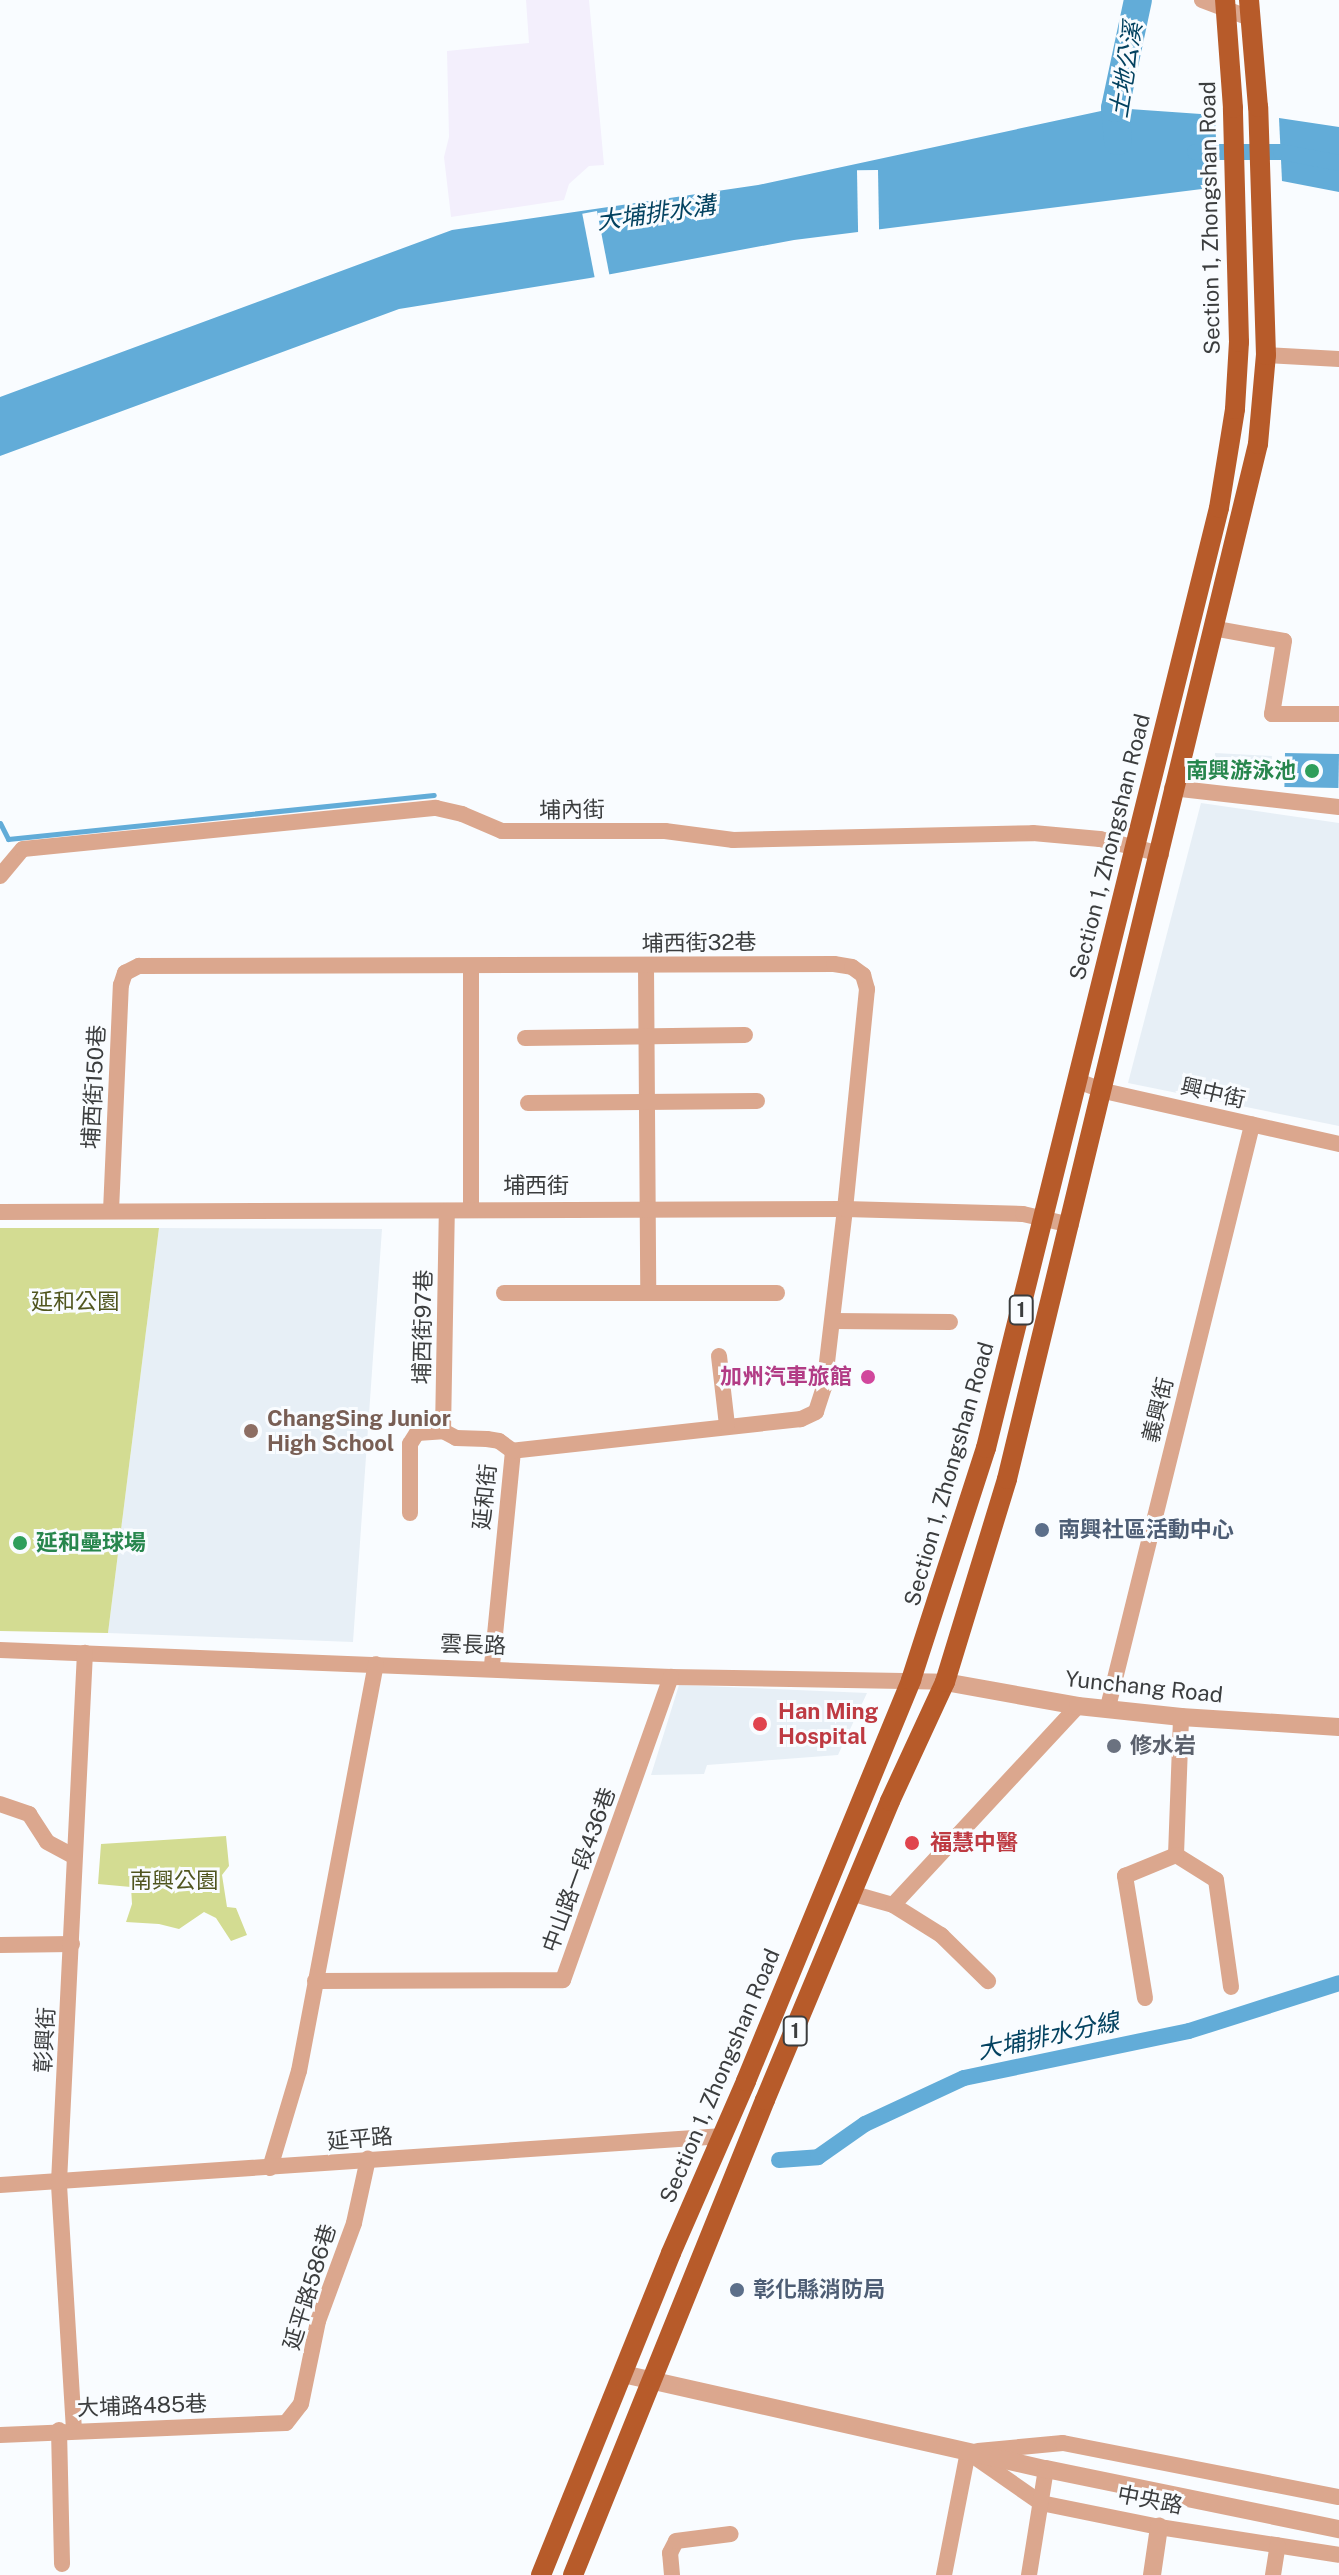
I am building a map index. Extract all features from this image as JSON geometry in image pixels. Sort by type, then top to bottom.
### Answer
[{"type":"main road","name":"Section 1, Zhongshan Road","points":[[541,2575],[911,1680],[986,1448],[1224,480],[1235,409],[1239,342],[1233,108],[1225,5]]},
{"type":"main road","name":"Section 1, Zhongshan Road","points":[[573,2575],[648,2381],[854,1894],[890,1801],[945,1682],[1007,1479],[1104,1091],[1161,854],[1172,788],[1258,444],[1266,355],[1258,107],[1250,9]]},
{"type":"street","points":[[1202,0],[1250,9]]},
{"type":"street","points":[[1266,355],[1339,359]]},
{"type":"street","points":[[1212,628],[1284,641],[1272,714],[1339,714]]},
{"type":"street","points":[[1172,788],[1339,807]]},
{"type":"street","name":"埔內街","points":[[0,876],[23,849],[436,808],[462,814],[502,831],[665,831],[733,840],[1033,833],[1100,839],[1161,854]]},
{"type":"street","name":"埔西街32巷","points":[[131,970],[139,966],[197,964],[834,964],[852,967],[863,975],[867,989],[845,1209]]},
{"type":"street","points":[[471,966],[471,1209]]},
{"type":"street","points":[[646,966],[648,1293]]},
{"type":"street","name":"埔西街150巷","points":[[111,1211],[121,985],[131,970]]},
{"type":"street","points":[[525,1038],[745,1035]]},
{"type":"street","name":"興中街","points":[[1078,1081],[1104,1091],[1339,1144]]},
{"type":"street","points":[[528,1103],[757,1101]]},
{"type":"street","name":"義興街","points":[[1108,1707],[1252,1125]]},
{"type":"street","name":"埔西街","points":[[0,1212],[845,1209],[1023,1214],[1071,1225]]},
{"type":"street","name":"延和街","points":[[492,1667],[513,1451],[801,1419],[816,1412],[824,1387],[845,1209]]},
{"type":"street","name":"埔西街97巷","points":[[443,1431],[447,1211]]},
{"type":"street","points":[[504,1293],[777,1293]]},
{"type":"street","points":[[833,1321],[950,1322]]},
{"type":"street","points":[[719,1356],[727,1425]]},
{"type":"street","points":[[410,1513],[410,1444],[417,1433],[443,1431],[456,1438],[499,1441],[513,1451]]},
{"type":"street","name":"雲長路","points":[[0,1650],[492,1667],[671,1677],[945,1682]]},
{"type":"street","name":"彰興街","points":[[62,2564],[67,2430],[59,2182],[85,1653]]},
{"type":"street","points":[[270,2168],[299,2071],[376,1664]]},
{"type":"street","name":"中山路一段436巷","points":[[315,1981],[563,1980],[671,1677]]},
{"type":"street","name":"Yunchang Road","points":[[945,1682],[1078,1706],[1181,1717],[1339,1727]]},
{"type":"street","points":[[893,1905],[1078,1706]]},
{"type":"street","points":[[1176,1855],[1181,1717]]},
{"type":"street","points":[[0,1804],[29,1814],[47,1842],[73,1856]]},
{"type":"street","points":[[1176,1855],[1216,1880],[1231,1987]]},
{"type":"street","points":[[1145,1998],[1125,1876],[1176,1855]]},
{"type":"street","points":[[854,1894],[893,1905],[941,1935],[988,1981]]},
{"type":"street","points":[[0,1945],[72,1944]]},
{"type":"street","name":"延平路","points":[[0,2185],[723,2136]]},
{"type":"street","name":"延平路586巷","points":[[286,2423],[301,2404],[318,2321],[354,2223],[368,2159]]},
{"type":"street","name":"中央路","points":[[623,2374],[1046,2469],[1339,2529]]},
{"type":"street","name":"大埔路485巷","points":[[0,2435],[286,2423]]},
{"type":"street","name":"中央路","points":[[968,2452],[1063,2443],[1339,2497]]},
{"type":"street","points":[[944,2575],[968,2452]]},
{"type":"street","name":"中央路","points":[[968,2452],[1041,2503],[1159,2527],[1339,2555]]},
{"type":"street","points":[[1029,2575],[1046,2469]]},
{"type":"street","points":[[1152,2575],[1159,2527]]},
{"type":"street","points":[[672,2575],[670,2553],[676,2541],[731,2534]]},
{"type":"street","points":[[1273,2575],[1278,2545]]},
{"type":"shaded area","points":[[526,0],[589,0],[604,165],[589,166],[569,184],[564,200],[451,217],[444,157],[449,137],[447,51],[529,43]]},
{"type":"shaded area","points":[[1215,753],[1272,756],[1271,781],[1214,778]]},
{"type":"shaded area","points":[[1201,803],[1339,823],[1339,1126],[1128,1083]]},
{"type":"shaded area","name":"ChangSing Junior High School","points":[[159,1228],[382,1229],[353,1642],[108,1633]]},
{"type":"shaded area","name":"Han Ming Hospital","points":[[679,1685],[867,1693],[838,1755],[707,1765],[704,1774],[651,1775]]},
{"type":"green space","name":"延和公園","points":[[0,1228],[159,1228],[108,1633],[0,1631]]},
{"type":"green space","name":"南興公園","points":[[226,1836],[229,1866],[222,1875],[227,1907],[236,1908],[247,1935],[231,1941],[216,1918],[204,1912],[179,1929],[126,1922],[132,1904],[131,1887],[98,1884],[101,1844]]},
{"type":"water","points":[[1115,108],[1215,115],[1218,187],[794,240],[399,309],[0,456],[0,397],[452,230],[758,185]]},
{"type":"water","points":[[1279,118],[1339,127],[1339,192],[1282,181]]},
{"type":"water","name":"南興游泳池","points":[[1285,753],[1339,754],[1338,788],[1284,787]]},
{"type":"pier","points":[[857,170],[878,170],[879,232],[858,232]]},
{"type":"pier","points":[[597,211],[610,279],[595,282],[582,214]]},
{"type":"waterway","name":"土地公溪","points":[[1118,141],[1115,108],[1138,0]]},
{"type":"waterway","name":"大埔排水溝","points":[[1195,152],[1281,152],[1339,163]]},
{"type":"waterway","points":[[0,823],[8,839],[434,795]]},
{"type":"waterway","name":"大埔排水分線","points":[[779,2160],[818,2157],[865,2124],[964,2078],[1189,2031],[1339,1983]]},
{"type":"place","name":"南興游泳池","points":[[1312,771]]},
{"type":"place","name":"加州汽車旅館","points":[[868,1377]]},
{"type":"place","name":"ChangSing Junior High School","points":[[251,1431]]},
{"type":"place","name":"南興社區活動中心","points":[[1042,1530]]},
{"type":"place","name":"延和壘球場","points":[[20,1543]]},
{"type":"place","name":"Han Ming Hospital","points":[[760,1724]]},
{"type":"place","name":"修水岩","points":[[1114,1746]]},
{"type":"place","name":"福慧中醫","points":[[912,1843]]},
{"type":"place","name":"彰化縣消防局","points":[[737,2290]]}]
